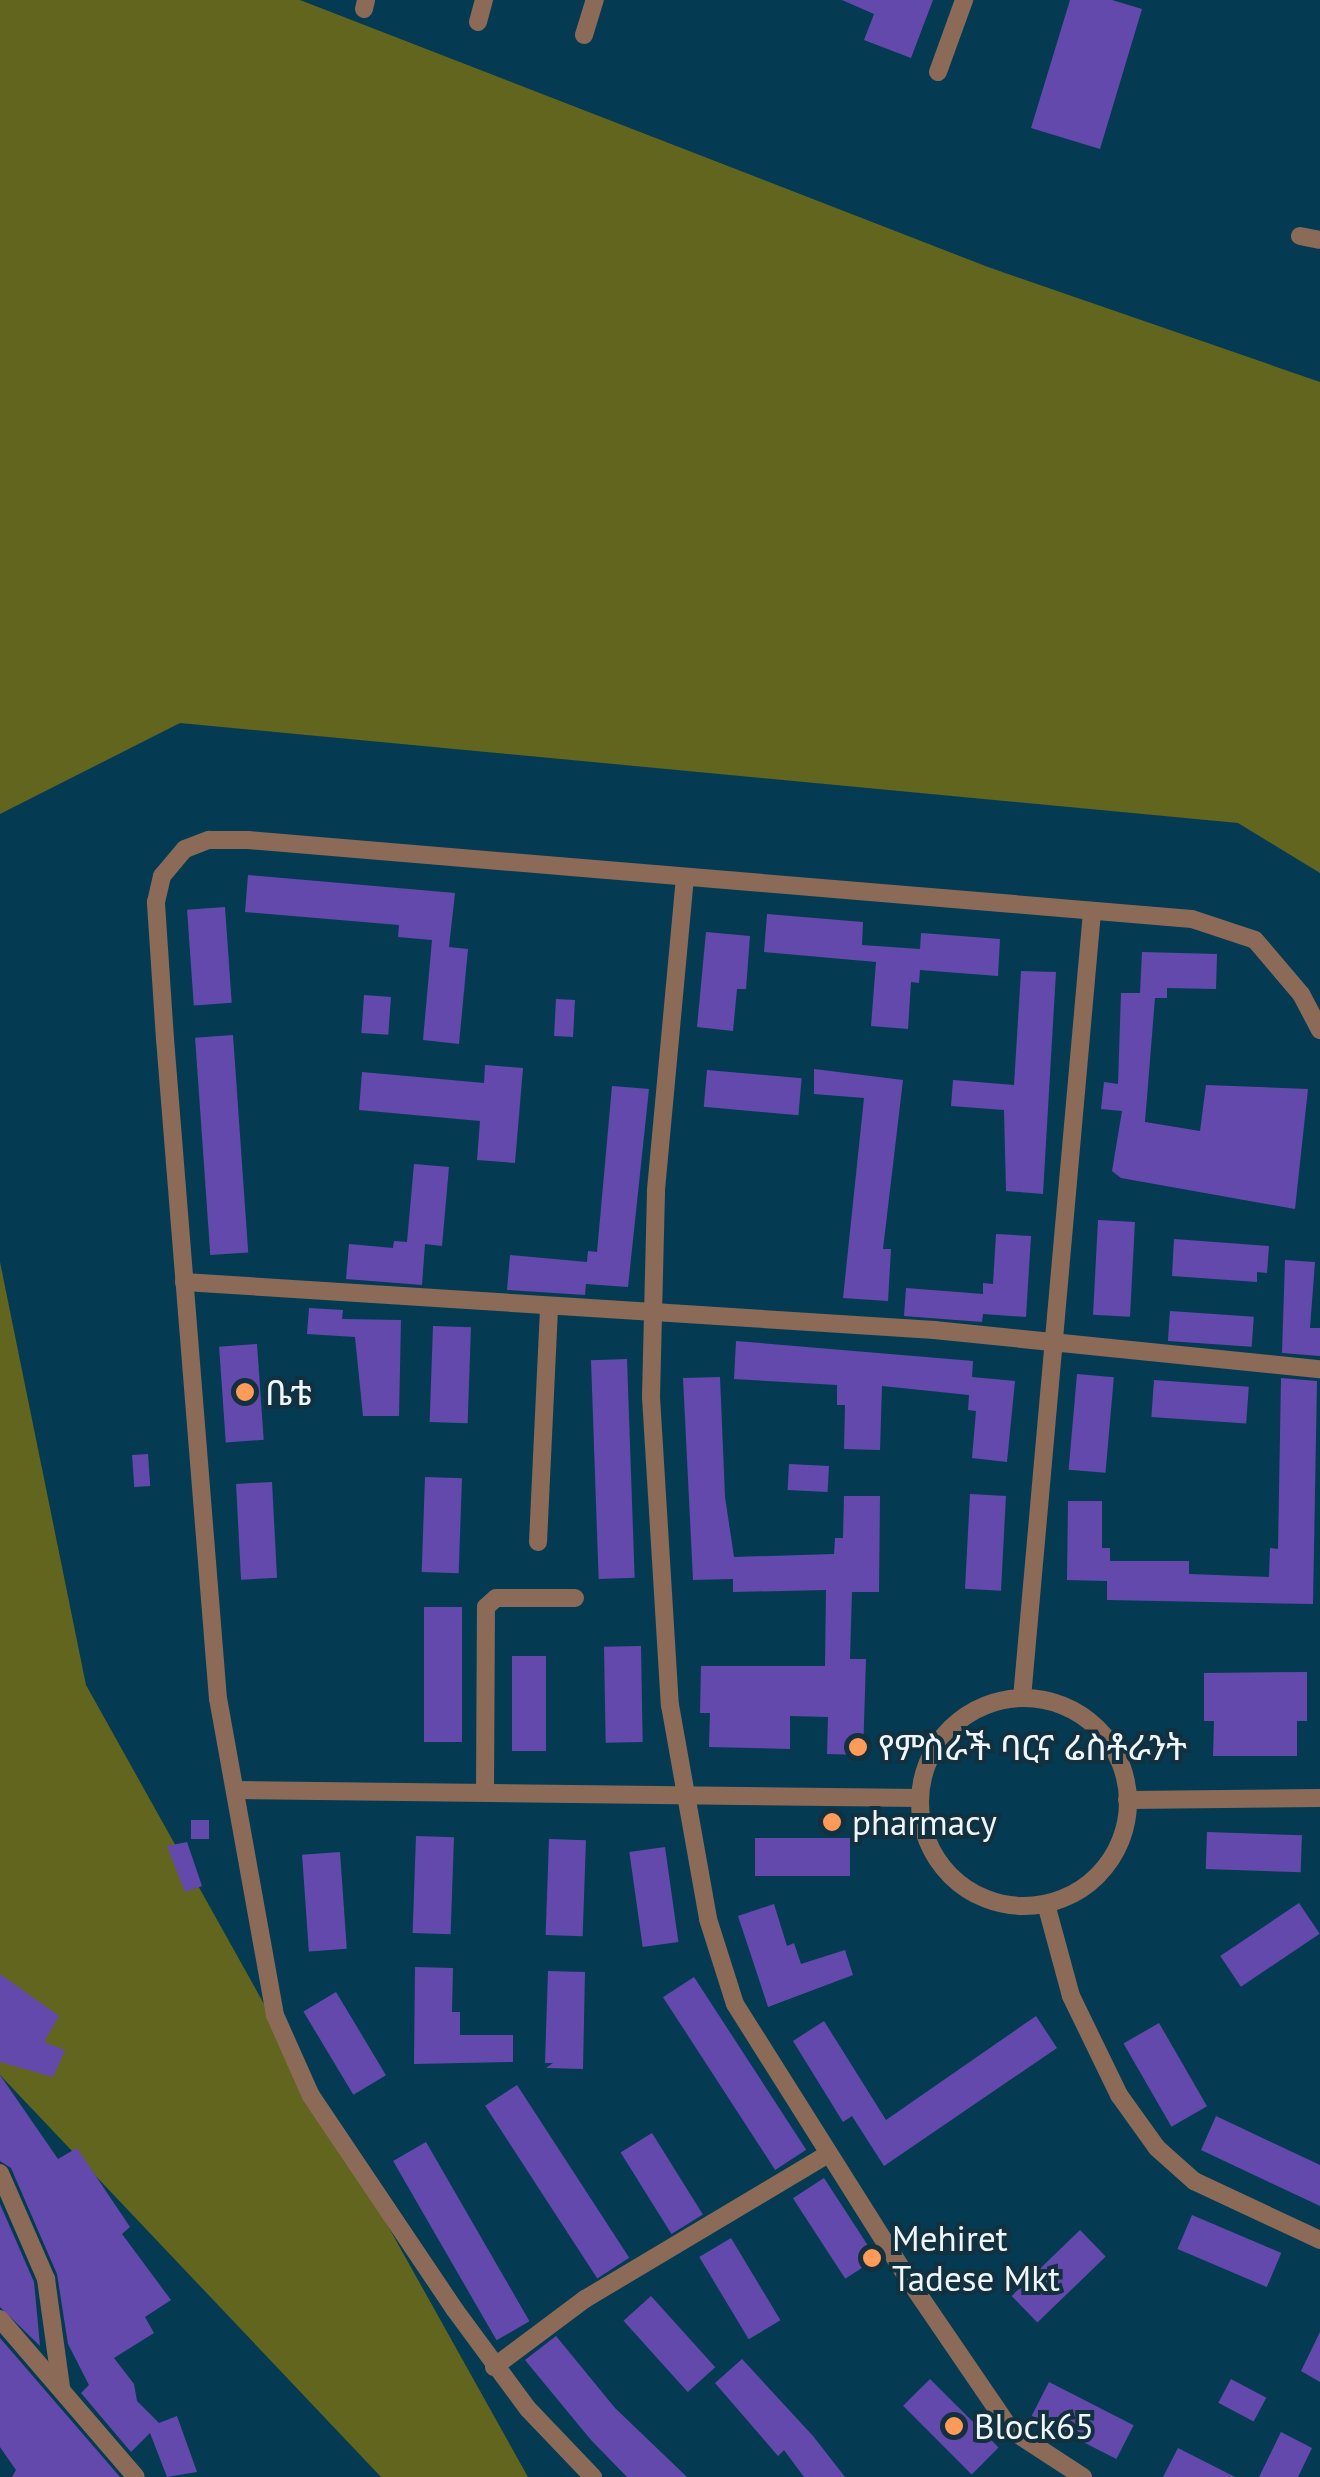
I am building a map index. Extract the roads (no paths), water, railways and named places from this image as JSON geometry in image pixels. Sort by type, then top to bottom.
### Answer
[{"type":"street","points":[[478,22],[484,0]]},
{"type":"street","points":[[584,35],[595,0]]},
{"type":"street","points":[[938,72],[964,0]]},
{"type":"street","points":[[1300,236],[1320,240]]},
{"type":"street","points":[[593,2477],[494,2367],[311,2096],[283,2042],[249,1882],[237,1790],[218,1699],[156,902],[162,876],[185,848],[209,840],[248,840],[1192,920],[1255,940],[1301,994],[1320,1030]]},
{"type":"street","points":[[684,876],[665,1057],[653,1311],[661,1562],[682,1791],[708,1920],[735,2004],[828,2154],[1011,2430],[1083,2477]]},
{"type":"street","points":[[1022,1698],[1092,912]]},
{"type":"street","points":[[184,1282],[1052,1340],[1320,1369]]},
{"type":"street","points":[[538,1542],[549,1306]]},
{"type":"street","points":[[486,1791],[486,1607],[496,1598],[575,1598]]},
{"type":"street","points":[[1022,1698],[1059,1702],[1099,1728],[1118,1754],[1127,1800],[1128,1815],[1107,1865],[1081,1890],[1046,1904],[994,1903],[955,1882],[926,1838],[920,1798],[928,1759],[948,1728],[979,1706],[1022,1698]]},
{"type":"street","points":[[237,1790],[682,1791],[920,1798]]},
{"type":"street","points":[[1127,1800],[1320,1798]]},
{"type":"street","points":[[1046,1904],[1071,1996],[1120,2094],[1157,2148],[1194,2181],[1320,2240]]},
{"type":"street","points":[[494,2367],[585,2299],[828,2154]]},
{"type":"street","points":[[0,2172],[46,2279],[61,2388]]},
{"type":"street","points":[[0,2319],[136,2477]]},
{"type":"place","name":"ቤቴ","points":[[245,1392]]},
{"type":"place","name":"የምስራች ባርና ሬስቶራንት","points":[[858,1747]]},
{"type":"place","name":"pharmacy","points":[[832,1822]]},
{"type":"place","name":"Mehiret Tadese Mkt","points":[[872,2258]]},
{"type":"place","name":"Block65","points":[[954,2426]]}]
